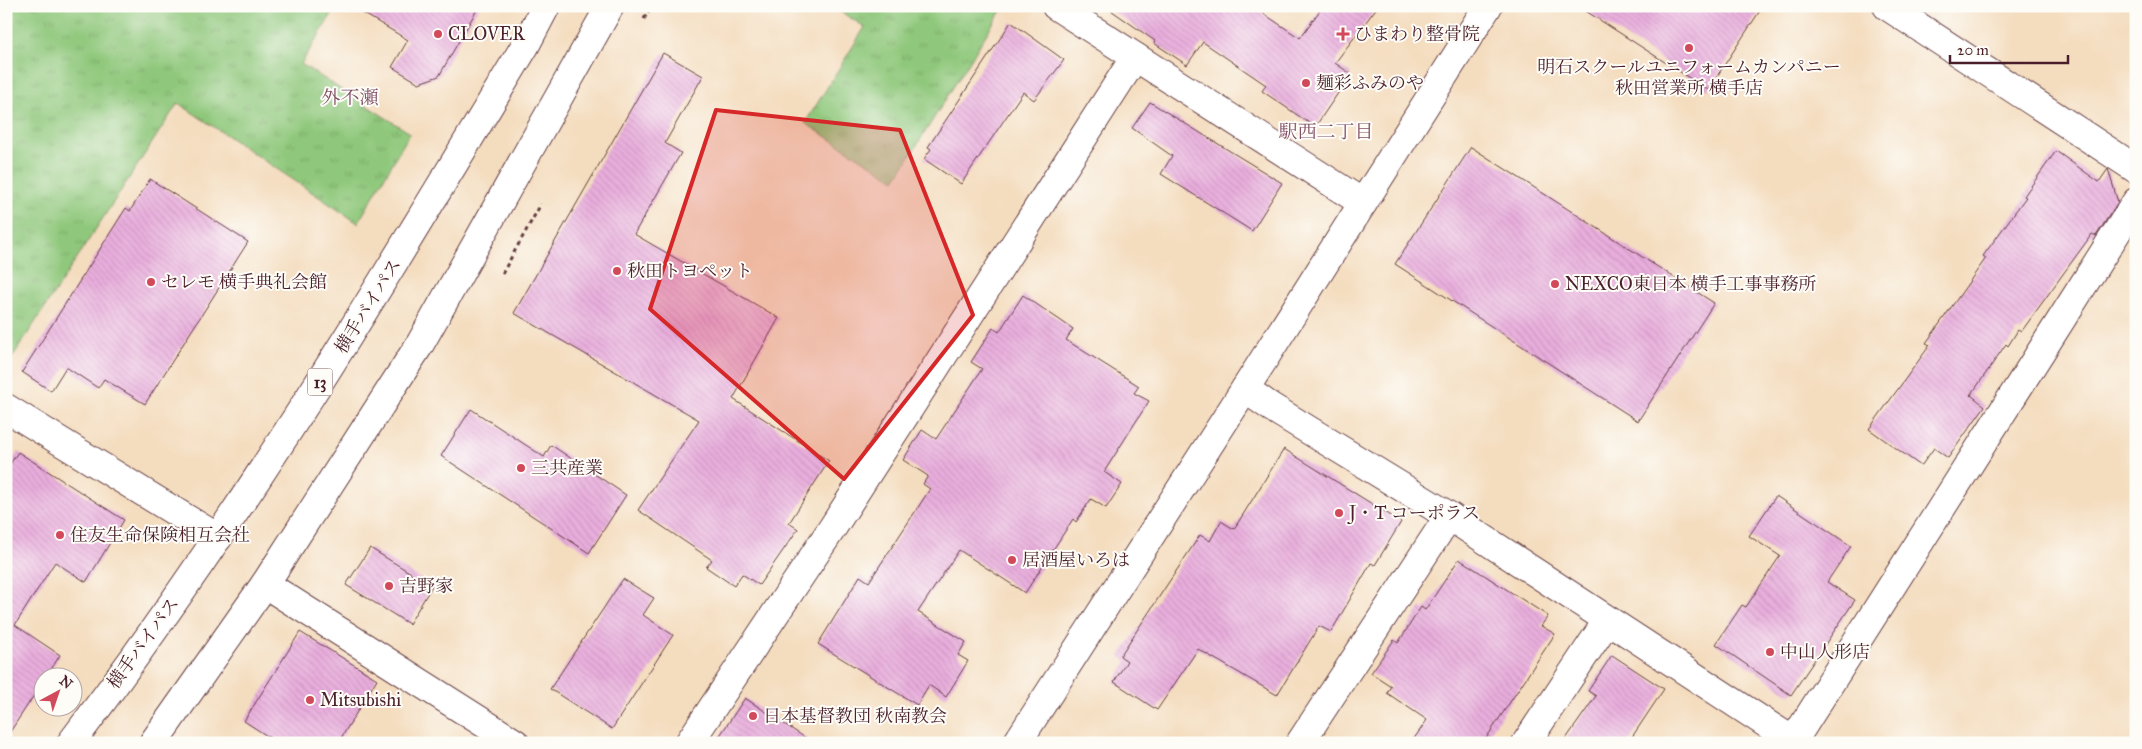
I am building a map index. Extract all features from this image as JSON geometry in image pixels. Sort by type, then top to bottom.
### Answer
[{"type":"main road","name":"横手バイパス","points":[[71,743],[218,538],[369,306],[525,46],[546,6]]},
{"type":"main road","points":[[152,743],[265,584],[420,344],[610,6]]},
{"type":"main road","points":[[1056,6],[1363,203]]},
{"type":"main road","points":[[1017,743],[1488,6]]},
{"type":"main road","points":[[1886,6],[2136,169]]},
{"type":"main road","points":[[690,743],[833,527],[1135,57]]},
{"type":"main road","points":[[1245,389],[1271,407],[1449,516],[1792,742],[2136,202]]},
{"type":"main road","points":[[6,408],[218,538]]},
{"type":"main road","points":[[1300,743],[1449,516]]},
{"type":"main road","points":[[265,584],[515,743]]},
{"type":"main road","points":[[1526,743],[1607,621]]},
{"type":"highlighted area","points":[[716,110],[900,130],[973,315],[844,479],[650,309]]},
{"type":"green space","points":[[6,6],[337,6],[301,64],[410,133],[358,223],[178,103],[6,367]]},
{"type":"green space","points":[[838,6],[1004,6],[895,180],[805,123],[865,27],[836,9]]},
{"type":"building","points":[[351,6],[479,6],[439,76],[419,83],[392,67],[408,40]]},
{"type":"building","points":[[1105,6],[1252,6],[1300,38],[1323,6],[1378,6],[1335,63],[1351,74],[1315,127],[1262,91],[1266,85],[1203,42],[1187,65]]},
{"type":"building","name":"明石スクールユニフォームカンパニー 秋田営業所 横手店","points":[[1578,6],[1763,6],[1708,90]]},
{"type":"building","points":[[1011,22],[1064,60],[1034,100],[1023,92],[961,184],[924,159],[931,149],[928,147]]},
{"type":"building","name":"秋田トヨペット","points":[[663,53],[703,76],[665,143],[681,153],[634,234],[779,318],[733,399],[829,461],[789,523],[798,529],[759,585],[742,574],[734,586],[706,567],[712,560],[638,510],[699,420],[514,313]]},
{"type":"building","points":[[1150,102],[1282,183],[1252,231],[1161,174],[1172,156],[1132,128]]},
{"type":"building","name":"NEXCO東日本 横手工事事務所","points":[[1471,147],[1714,303],[1638,421],[1395,264]]},
{"type":"building","points":[[2056,151],[2099,182],[2108,169],[2118,202],[2096,236],[2092,234],[2021,332],[2018,330],[2008,346],[2006,344],[1971,395],[1985,406],[1948,458],[1934,448],[1921,466],[1869,429],[1930,345],[1926,343],[1986,258],[1983,256],[2026,197],[2024,196]]},
{"type":"building","name":"セレモ 横手典礼会館","points":[[150,179],[248,242],[145,404],[104,379],[98,388],[66,367],[51,391],[22,372],[126,208],[130,211]]},
{"type":"building","points":[[1023,295],[1073,329],[1066,340],[1139,386],[1134,393],[1149,401],[1104,472],[1122,484],[1106,508],[1091,499],[1076,522],[1073,519],[1025,593],[959,550],[918,612],[966,642],[958,655],[968,661],[946,697],[929,685],[917,705],[818,644],[860,576],[869,582],[930,489],[923,484],[928,476],[903,460],[922,430],[936,439],[982,369],[971,362],[993,328],[999,332]]},
{"type":"building","name":"三共産業","points":[[471,409],[544,457],[551,445],[626,495],[589,553],[441,456]]},
{"type":"building","points":[[1284,449],[1401,522],[1375,565],[1371,563],[1331,632],[1319,626],[1277,695],[1198,649],[1157,710],[1114,682],[1127,661],[1120,656],[1200,535],[1210,541],[1221,521],[1234,529]]},
{"type":"building","name":"住友生命保険相互会社","points":[[18,452],[124,520],[86,582],[55,562],[15,625],[60,655],[53,666],[32,666],[32,698],[6,738],[6,470]]},
{"type":"building","points":[[1776,496],[1851,546],[1827,582],[1855,600],[1791,695],[1716,644],[1742,605],[1746,607],[1780,556],[1749,536]]},
{"type":"building","name":"吉野家","points":[[370,548],[432,586],[409,624],[346,585]]},
{"type":"building","points":[[1459,559],[1548,616],[1541,626],[1555,634],[1483,743],[1411,743],[1427,720],[1387,693],[1391,686],[1371,673],[1394,640],[1398,643],[1421,607],[1425,610]]},
{"type":"building","points":[[623,579],[654,598],[643,615],[673,635],[612,729],[550,689]]},
{"type":"building","name":"Mitsubishi","points":[[300,632],[377,679],[338,743],[278,743],[244,721]]},
{"type":"building","points":[[1612,655],[1664,689],[1628,743],[1563,743],[1596,696],[1588,691]]},
{"type":"building","name":"日本基督教団 秋南教会","points":[[745,698],[813,743],[715,743]]},
{"type":"place","name":"CLOVER","points":[[438,34]]},
{"type":"place","name":"ひまわり整骨院","points":[[1343,34]]},
{"type":"place","name":"明石スクールユニフォームカンパニー 秋田営業所 横手店","points":[[1689,48]]},
{"type":"place","name":"麺彩ふみのや","points":[[1306,83]]},
{"type":"place","name":"秋田トヨペット","points":[[617,271]]},
{"type":"place","name":"セレモ 横手典礼会館","points":[[151,282]]},
{"type":"place","name":"NEXCO東日本 横手工事事務所","points":[[1555,284]]},
{"type":"place","name":"三共産業","points":[[521,468]]},
{"type":"place","name":"J・T コーポラス","points":[[1339,513]]},
{"type":"place","name":"住友生命保険相互会社","points":[[60,535]]},
{"type":"place","name":"居酒屋いろは","points":[[1012,560]]},
{"type":"place","name":"吉野家","points":[[389,586]]},
{"type":"place","name":"中山人形店","points":[[1770,652]]},
{"type":"place","name":"Mitsubishi","points":[[310,700]]},
{"type":"place","name":"日本基督教団 秋南教会","points":[[753,716]]},
{"type":"district","name":"外不瀬","points":[[350,97]]},
{"type":"district","name":"駅西二丁目","points":[[1326,131]]}]
